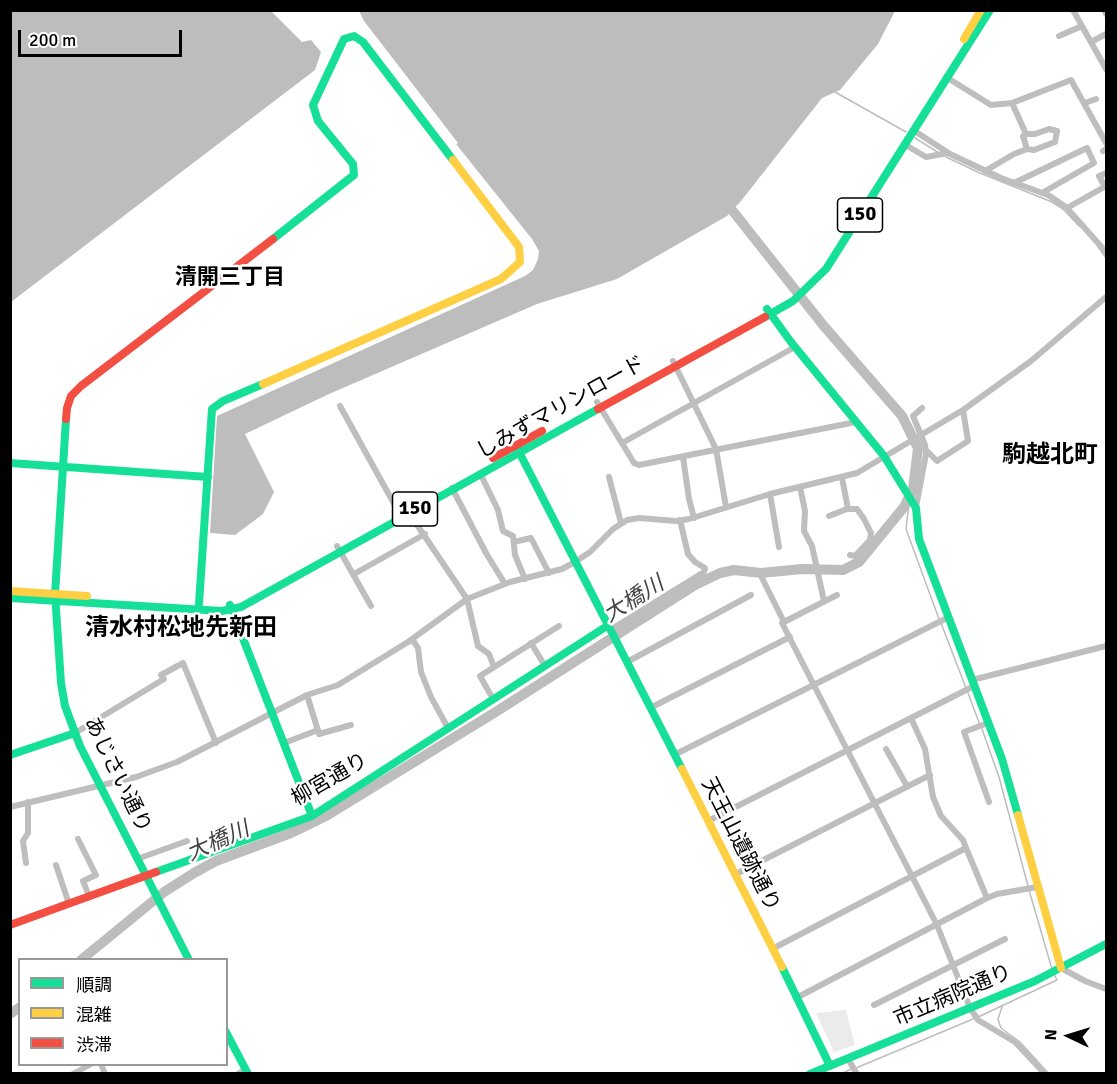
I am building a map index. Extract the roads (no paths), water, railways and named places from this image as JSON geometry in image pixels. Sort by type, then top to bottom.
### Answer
[{"type":"main road","name":"しみずマリンロード","points":[[945,77],[981,10]]},
{"type":"main road","name":"しみずマリンロード","points":[[338,548],[398,511],[768,312],[806,287],[823,266],[990,10]]},
{"type":"main road","name":"あじさい通り","points":[[188,958],[75,734],[64,706],[56,598],[67,408],[71,396],[81,386],[354,175],[353,164],[318,121],[313,105],[344,39],[354,36],[363,42],[519,247],[520,262],[501,279],[216,405],[210,415],[207,477]]},
{"type":"main road","points":[[768,312],[884,456],[915,505],[919,539],[1002,759],[1061,968]]},
{"type":"main road","name":"しみずマリンロード","points":[[10,591],[56,598],[222,611],[480,473],[517,448]]},
{"type":"main road","points":[[517,448],[609,629]]},
{"type":"main road","points":[[10,463],[207,477],[199,604]]},
{"type":"main road","name":"しみずマリンロード","points":[[10,598],[56,598],[231,607]]},
{"type":"main road","points":[[231,607],[312,816]]},
{"type":"main road","name":"天王山遺跡通り","points":[[609,629],[736,874],[830,1066]]},
{"type":"main road","name":"柳宮通り","points":[[10,925],[312,816],[545,666],[609,629]]},
{"type":"main road","points":[[10,755],[75,734]]},
{"type":"main road","name":"市立病院通り","points":[[810,1074],[970,1008],[1061,968],[1107,944]]},
{"type":"main road","points":[[228,1036],[244,1072]]},
{"type":"street","points":[[1084,10],[1075,13],[1107,69]]},
{"type":"street","points":[[1059,36],[1082,26]]},
{"type":"street","points":[[1091,42],[1107,34]]},
{"type":"street","points":[[945,77],[991,105],[1012,102],[1071,80],[1107,142]]},
{"type":"street","points":[[1085,104],[1096,99]]},
{"type":"street","points":[[1012,102],[1026,134]]},
{"type":"street","points":[[985,171],[1027,148],[1034,150],[1055,142],[1057,131],[1049,129],[1035,134],[1026,134]]},
{"type":"street","points":[[1026,134],[1023,136],[1027,148]]},
{"type":"street","points":[[908,136],[926,157],[934,157],[946,152]]},
{"type":"street","points":[[908,136],[985,171],[1042,193],[1067,208],[1107,252]]},
{"type":"street","points":[[1014,183],[1087,148],[1094,163],[1042,193]]},
{"type":"street","points":[[1067,208],[1106,187],[1099,176],[1107,173]]},
{"type":"street","points":[[10,807],[159,769],[216,743],[271,712],[307,695],[338,685],[412,639],[467,599],[506,584],[549,573],[575,562],[590,552],[621,523],[639,518],[680,520],[694,518],[770,494],[857,473],[963,410],[1031,361],[1104,298],[1107,306]]},
{"type":"street","points":[[622,443],[795,347]]},
{"type":"street","points":[[674,364],[716,449],[726,507]]},
{"type":"street","points":[[598,405],[634,463],[639,465],[856,422]]},
{"type":"street","points":[[340,406],[398,511]]},
{"type":"street","points":[[915,505],[925,465],[925,450],[913,416],[922,408]]},
{"type":"street","points":[[925,450],[937,461],[968,441],[963,410]]},
{"type":"street","points":[[683,456],[694,518]]},
{"type":"street","points":[[480,473],[498,510],[503,531],[513,536],[515,555],[525,579]]},
{"type":"street","points":[[609,477],[621,523]]},
{"type":"street","points":[[842,478],[848,509]]},
{"type":"street","points":[[800,487],[805,511],[804,531],[812,546],[824,601]]},
{"type":"street","points":[[452,488],[486,553],[506,584]]},
{"type":"street","points":[[770,494],[779,547]]},
{"type":"street","points":[[829,516],[848,509],[857,509],[871,537],[855,556],[850,555]]},
{"type":"street","points":[[409,512],[467,599],[478,646],[489,654],[494,667]]},
{"type":"street","points":[[609,629],[704,572],[705,568],[688,554],[680,520]]},
{"type":"street","points":[[354,574],[425,534]]},
{"type":"street","points":[[514,542],[531,538],[549,573]]},
{"type":"street","points":[[338,548],[371,606]]},
{"type":"street","points":[[762,578],[789,637],[937,925],[970,1008],[978,1020],[1015,1042],[1045,1074]]},
{"type":"street","points":[[784,622],[837,595]]},
{"type":"street","points":[[627,662],[751,596]]},
{"type":"street","points":[[674,755],[949,617]]},
{"type":"street","points":[[493,699],[480,676],[559,626]]},
{"type":"street","points":[[650,708],[789,637]]},
{"type":"street","points":[[412,639],[418,648],[421,672],[431,697],[448,728]]},
{"type":"street","points":[[531,644],[545,666]]},
{"type":"street","points":[[708,821],[911,718],[973,683],[1107,646]]},
{"type":"street","points":[[75,734],[164,680],[161,675],[183,663],[216,743]]},
{"type":"street","points":[[307,695],[319,734],[351,725]]},
{"type":"street","points":[[911,718],[926,749],[933,797],[941,816],[963,840],[987,898]]},
{"type":"street","points":[[988,723],[964,732],[988,802]]},
{"type":"street","points":[[284,743],[318,730]]},
{"type":"street","points":[[886,749],[907,786]]},
{"type":"street","points":[[736,874],[930,775]]},
{"type":"street","points":[[26,862],[23,841],[28,833],[28,802]]},
{"type":"street","points":[[78,839],[96,875],[83,881],[89,896]]},
{"type":"street","points":[[137,858],[187,841]]},
{"type":"street","points":[[772,949],[966,848]]},
{"type":"street","points":[[56,865],[69,904]]},
{"type":"street","points":[[798,997],[987,898],[1037,887]]},
{"type":"street","points":[[874,1005],[1005,939]]},
{"type":"street","points":[[1061,968],[1084,981],[1107,989]]},
{"type":"street","points":[[848,1059],[857,1074]]},
{"type":"street","points":[[73,1074],[89,1066]]},
{"type":"waterway","points":[[835,92],[906,132]]},
{"type":"waterway","points":[[915,138],[939,153]]},
{"type":"waterway","points":[[946,157],[1052,202],[1063,209],[1079,226]]},
{"type":"waterway","name":"大橋川","points":[[83,958],[164,892],[194,873],[216,861],[291,833],[326,816],[494,713],[695,585],[720,573],[734,570],[761,573],[802,569],[843,570],[859,562],[904,507],[913,489],[918,448],[902,416],[823,325],[732,210]]},
{"type":"waterway","points":[[1098,247],[1106,258]]},
{"type":"waterway","points":[[909,504],[906,529],[939,619]]},
{"type":"waterway","points":[[941,623],[966,688]]},
{"type":"waterway","points":[[968,693],[980,725]]},
{"type":"waterway","points":[[982,729],[999,777],[1028,886]]},
{"type":"waterway","points":[[1029,890],[1052,969]]},
{"type":"waterway","points":[[978,1017],[1057,980],[1054,974]]},
{"type":"waterway","points":[[1002,1007],[998,1019],[1001,1028],[1020,1042],[1049,1074]]},
{"type":"waterway","name":"大橋川","points":[[10,1014],[18,1008]]},
{"type":"waterway","points":[[856,1068],[973,1019]]},
{"type":"waterway","points":[[841,1074],[851,1069]]},
{"type":"district","name":"清開三丁目","points":[[230,278]]},
{"type":"district","name":"駒越北町","points":[[1050,456]]},
{"type":"district","name":"清水村松地先新田","points":[[181,629]]}]
